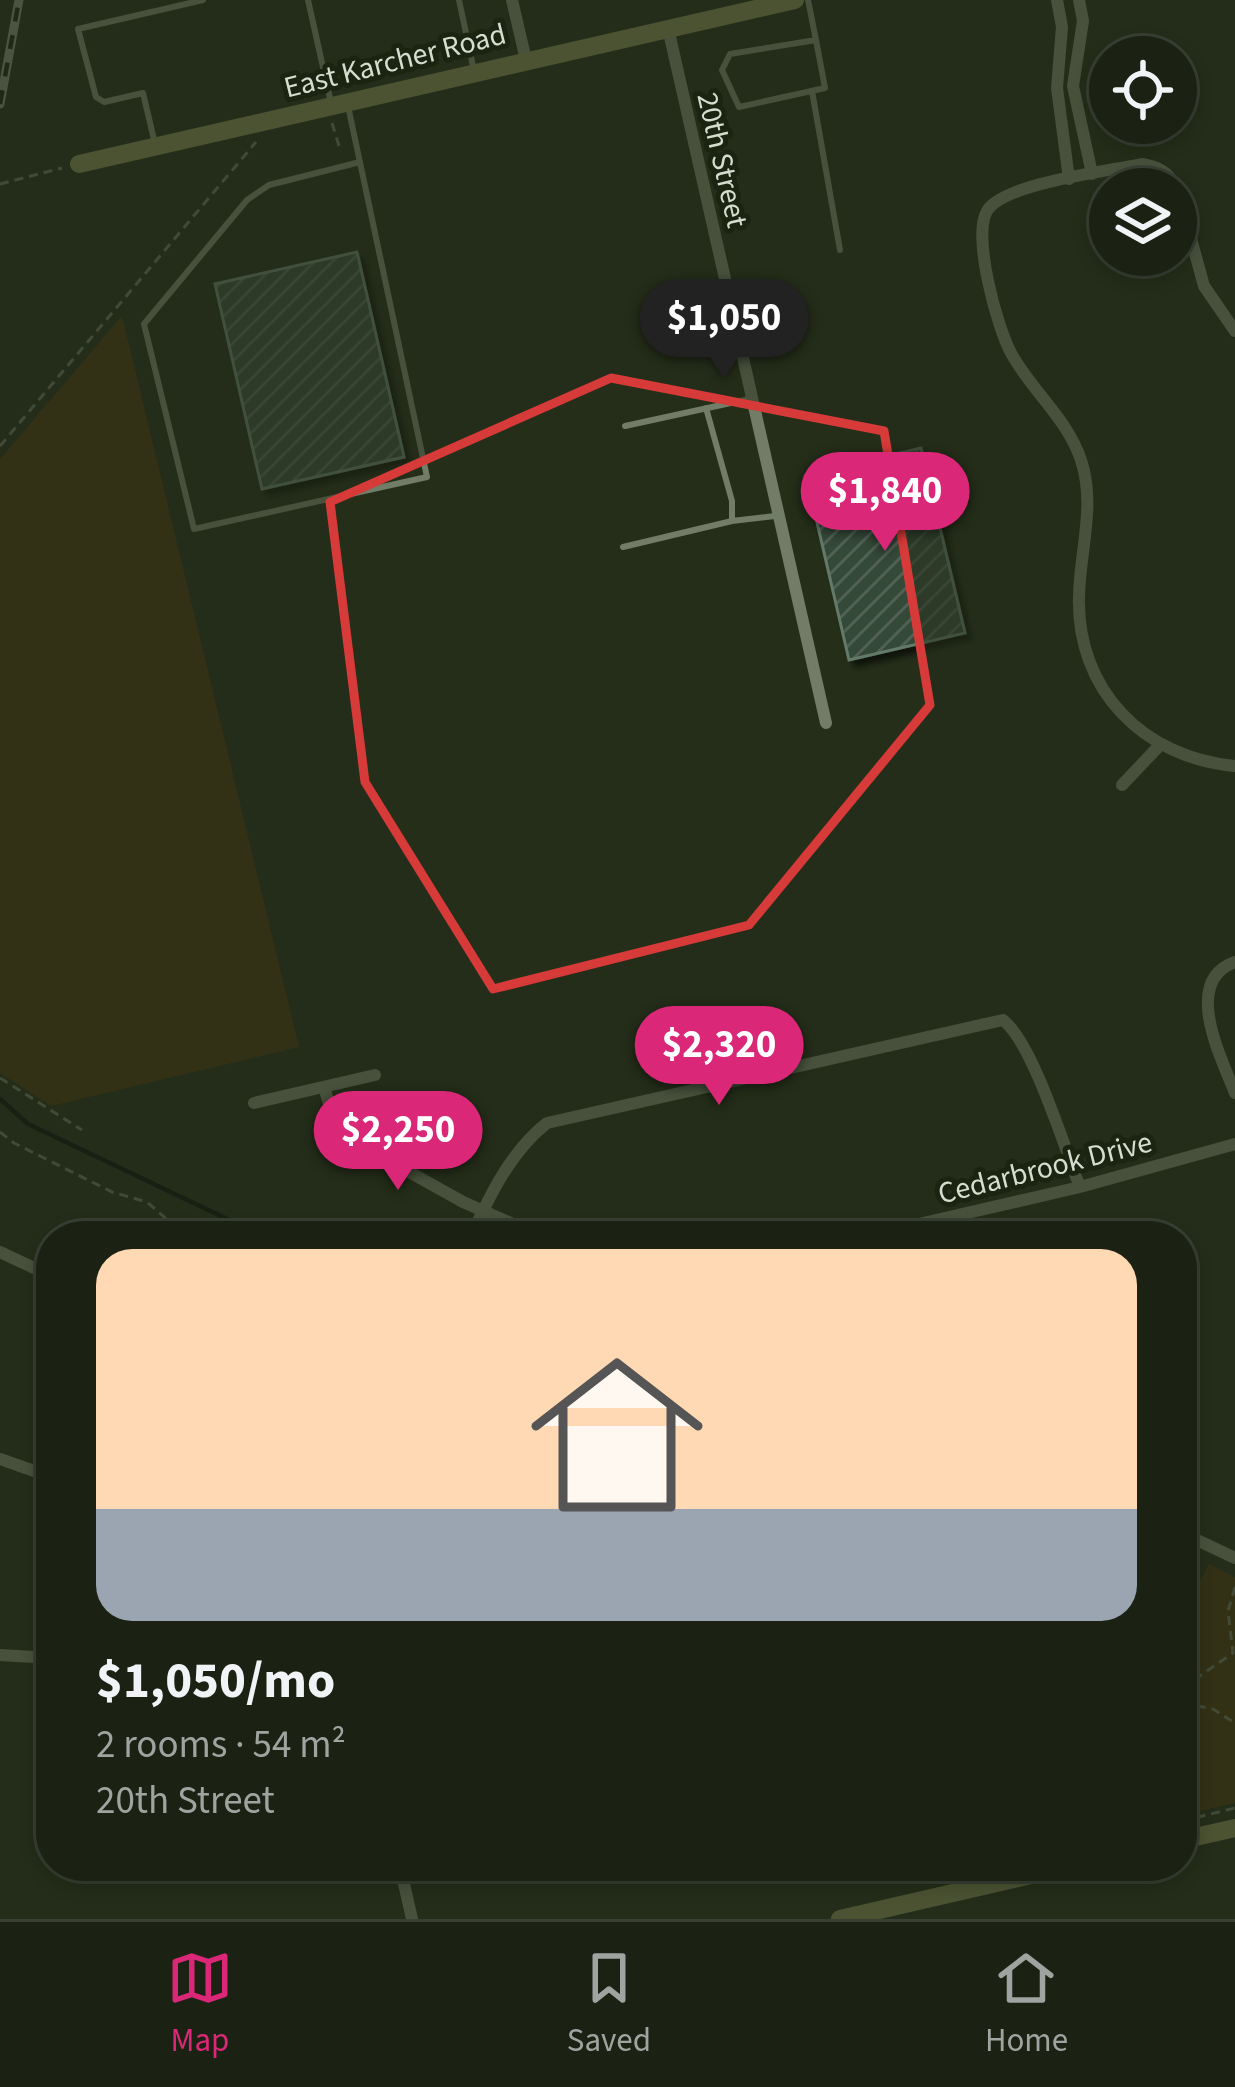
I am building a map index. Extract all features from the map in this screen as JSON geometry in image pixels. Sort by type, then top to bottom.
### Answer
[{"type":"street","points":[[512,0],[526,60]]},
{"type":"street","name":"East Karcher Road","points":[[79,164],[795,0]]},
{"type":"street","points":[[1057,0],[1062,27],[1057,88],[1069,178]]},
{"type":"street","points":[[1079,0],[1083,20],[1072,86],[1091,168]]},
{"type":"street","name":"20th Street","points":[[668,28],[826,723]]},
{"type":"street","points":[[1122,168],[1142,164],[1160,168]]},
{"type":"street","points":[[1089,175],[1016,192],[990,205],[981,223],[982,244],[1010,352],[1072,439],[1082,463],[1089,512],[1079,613],[1096,675],[1133,728],[1160,745],[1212,764],[1235,766]]},
{"type":"street","points":[[1197,260],[1204,286],[1235,331]]},
{"type":"street","points":[[1123,785],[1160,745]]},
{"type":"street","points":[[1235,962],[1219,975],[1208,1005],[1210,1026],[1235,1093]]},
{"type":"street","points":[[478,1221],[499,1179],[531,1135],[547,1123],[1003,1020],[1013,1028],[1079,1186]]},
{"type":"street","points":[[254,1102],[374,1075]]},
{"type":"street","points":[[324,1087],[334,1120],[345,1136],[507,1221]]},
{"type":"street","name":"Cedarbrook Drive","points":[[931,1221],[1235,1144]]},
{"type":"street","points":[[0,1252],[36,1269]]},
{"type":"street","points":[[0,1459],[36,1472]]},
{"type":"street","points":[[1197,1540],[1235,1558]]},
{"type":"street","points":[[0,1655],[36,1657]]},
{"type":"street","points":[[1197,1837],[1235,1828]]},
{"type":"street","points":[[403,1881],[412,1919]]},
{"type":"street","points":[[840,1919],[1005,1881]]},
{"type":"lane","points":[[156,147],[143,93],[104,102],[96,97],[79,29],[203,0]]},
{"type":"lane","points":[[308,0],[359,162],[427,477],[194,529],[144,323],[247,200],[269,184],[359,162]]},
{"type":"lane","points":[[459,0],[474,71]]},
{"type":"lane","points":[[808,0],[826,88],[739,107],[722,70],[730,54],[816,40]]},
{"type":"lane","points":[[812,91],[840,250]]},
{"type":"lane","points":[[625,426],[752,398]]},
{"type":"lane","points":[[706,409],[732,501],[732,521]]},
{"type":"lane","points":[[623,547],[732,521],[779,516]]},
{"type":"path","points":[[0,446],[261,136],[259,124]]},
{"type":"path","points":[[0,184],[79,164]]},
{"type":"path","points":[[0,1078],[82,1130]]},
{"type":"path","points":[[0,1132],[112,1192],[147,1202],[169,1221]]},
{"type":"path","points":[[1197,1678],[1233,1653],[1228,1611],[1235,1587]]},
{"type":"path","points":[[1197,1705],[1235,1723]]},
{"type":"path","points":[[1197,1817],[1235,1808]]},
{"type":"highlighted area","points":[[611,378],[884,431],[930,705],[749,925],[493,989],[365,782],[330,502]]},
{"type":"shaded area","points":[[122,316],[299,1047],[51,1106],[0,1073],[0,459]]},
{"type":"shaded area","points":[[1209,1564],[1235,1577],[1235,1803],[1197,1812],[1197,1587]]},
{"type":"building","points":[[357,252],[404,457],[262,489],[215,284]]},
{"type":"building","points":[[921,448],[965,633],[849,660],[806,475]]},
{"type":"waterway","points":[[0,1099],[28,1124],[232,1221]]},
{"type":"railway","points":[[0,104],[19,0]]}]
